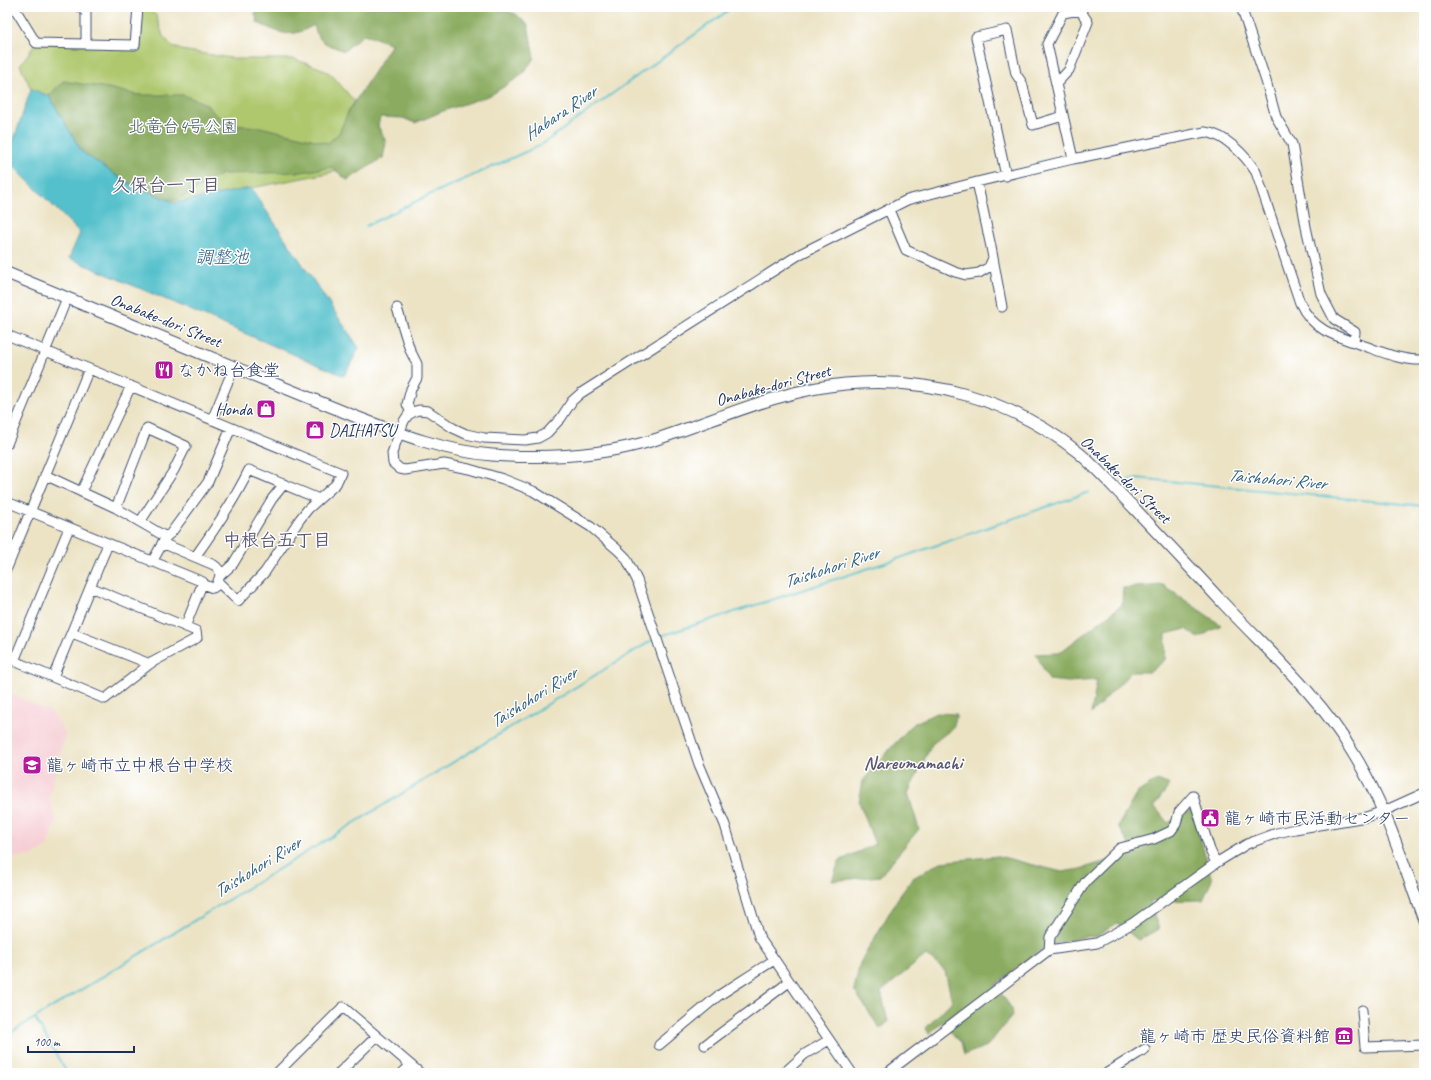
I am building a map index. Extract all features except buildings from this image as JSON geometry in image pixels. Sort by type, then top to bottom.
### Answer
[{"type":"main road","name":"Onabake-dori Street","points":[[7,273],[234,367],[399,433],[426,443],[466,452],[524,457],[560,456],[605,451],[652,440],[765,402],[833,385],[880,382],[902,383],[951,390],[1001,406],[1038,425],[1084,458],[1104,477],[1295,677],[1326,713],[1350,747],[1369,779],[1384,812],[1424,920]]},
{"type":"street","points":[[14,7],[36,43],[135,45],[138,7]]},
{"type":"street","points":[[80,7],[86,12],[86,44]]},
{"type":"street","points":[[1240,7],[1266,81],[1276,117],[1292,144],[1306,227],[1321,294],[1334,319],[1355,332],[1354,342]]},
{"type":"street","points":[[1056,84],[1069,70],[1088,22],[1080,10],[1063,13],[1047,44],[1063,116],[1073,159]]},
{"type":"street","points":[[1006,176],[976,37],[1006,30],[1016,74],[1022,84],[1033,125],[1063,116]]},
{"type":"street","points":[[852,1073],[759,937],[725,825],[699,764],[632,567],[626,558],[591,527],[541,495],[503,479],[469,469],[444,464],[400,469],[393,463],[392,453],[404,421],[411,413],[419,410],[428,411],[453,428],[472,436],[517,440],[538,438],[547,433],[553,427],[572,401],[581,393],[800,254],[907,200],[1073,159],[1201,133],[1209,133],[1220,137],[1243,156],[1256,172],[1303,311],[1325,330],[1354,342],[1398,358],[1424,360]]},
{"type":"street","points":[[977,182],[1002,306]]},
{"type":"street","points":[[889,210],[906,250],[955,272],[966,275],[979,273],[989,268],[993,258]]},
{"type":"street","points":[[7,444],[66,298]]},
{"type":"street","points":[[397,308],[410,350],[417,364],[417,378],[411,389],[408,404],[411,413]]},
{"type":"street","points":[[7,335],[341,473],[336,484],[308,509],[292,530],[265,572],[238,601],[219,578]]},
{"type":"street","points":[[212,420],[234,367]]},
{"type":"street","points":[[7,568],[89,369]]},
{"type":"street","points":[[81,492],[131,386]]},
{"type":"street","points":[[116,508],[147,428],[186,446],[174,470],[140,522]]},
{"type":"street","points":[[152,562],[164,540],[208,482],[231,428]]},
{"type":"street","points":[[196,557],[240,488],[249,470],[319,499]]},
{"type":"street","points":[[7,502],[203,582],[202,584],[213,588],[216,586],[219,578],[219,568],[214,564],[196,557],[164,540],[140,522],[116,508],[45,475]]},
{"type":"street","points":[[219,578],[233,564],[272,499],[284,484]]},
{"type":"street","points":[[69,528],[10,660],[105,699],[150,664],[197,638],[196,632],[90,587]]},
{"type":"street","points":[[53,677],[108,544]]},
{"type":"street","points":[[185,627],[202,584]]},
{"type":"street","points":[[72,633],[150,664]]},
{"type":"street","points":[[887,1073],[1049,950],[1097,943],[1133,923],[1216,863],[1247,844],[1277,833],[1360,819],[1384,812],[1424,793]]},
{"type":"street","points":[[1049,950],[1050,937],[1086,881],[1120,848],[1154,839],[1171,831],[1176,824],[1180,812],[1193,796],[1210,850],[1216,863]]},
{"type":"street","points":[[659,1045],[718,996],[774,960]]},
{"type":"street","points":[[705,1045],[789,982]]},
{"type":"street","points":[[277,1073],[343,1007],[420,1073]]},
{"type":"street","points":[[1362,1010],[1365,1047],[1424,1045]]},
{"type":"street","points":[[339,1073],[378,1036]]},
{"type":"street","points":[[784,1073],[805,1054],[829,1040]]},
{"type":"street","points":[[1107,1073],[1145,1049]]},
{"type":"street","points":[[402,1073],[411,1065]]},
{"type":"shaded area","name":"龍ヶ崎市立中根台中学校","points":[[7,692],[51,712],[66,733],[49,797],[56,820],[48,846],[33,856],[7,858]]},
{"type":"green space","name":"北竜台4号公園","points":[[138,7],[144,7],[156,15],[163,36],[171,45],[181,50],[237,59],[294,59],[320,68],[331,74],[367,116],[338,171],[175,203],[126,182],[82,152],[49,96],[31,89],[20,65],[36,43],[135,45]]},
{"type":"green space","points":[[258,7],[493,7],[516,14],[528,25],[534,58],[522,75],[491,95],[443,111],[415,123],[403,118],[380,117],[378,126],[386,142],[383,158],[347,180],[332,167],[301,172],[222,174],[177,200],[166,199],[123,180],[82,152],[49,96],[63,81],[108,88],[138,95],[184,95],[206,104],[215,114],[232,125],[260,127],[328,143],[339,133],[348,112],[392,44],[364,34],[344,51],[321,40],[314,25],[298,32],[286,33],[274,30],[258,23],[255,13]]},
{"type":"green space","points":[[1163,585],[1221,625],[1198,638],[1186,629],[1166,634],[1165,660],[1150,672],[1131,672],[1091,714],[1097,680],[1068,682],[1049,680],[1036,654],[1059,653],[1122,605],[1123,588]]},
{"type":"green space","points":[[936,713],[957,714],[953,728],[932,744],[908,793],[919,829],[880,876],[832,881],[839,861],[875,844],[859,802],[863,781],[913,724]]},
{"type":"green space","points":[[1157,780],[1170,785],[1154,806],[1168,823],[1192,809],[1212,880],[1203,900],[1149,901],[1159,929],[1138,940],[1117,923],[1096,937],[1087,936],[1046,946],[995,985],[1012,1009],[1013,1015],[987,1046],[964,1055],[961,1042],[943,1021],[929,1034],[926,1028],[952,1001],[945,971],[926,955],[881,992],[888,1022],[880,1029],[854,990],[860,963],[898,898],[913,878],[941,862],[998,856],[1062,872],[1080,869],[1134,853],[1118,826],[1137,793]]},
{"type":"water","name":"調整池","points":[[31,89],[49,96],[82,152],[126,182],[175,203],[251,188],[359,348],[344,376],[69,258],[80,233],[7,160]]},
{"type":"waterway","name":"Habara River","points":[[366,226],[429,195],[541,145],[733,7]]},
{"type":"waterway","name":"Taishohori River","points":[[1128,480],[1136,478],[1424,506]]},
{"type":"waterway","name":"Taishohori River","points":[[658,637],[897,559],[1089,492]]},
{"type":"waterway","name":"Taishohori River","points":[[7,1035],[654,639]]},
{"type":"waterway","points":[[35,1018],[67,1073]]},
{"type":"place","name":"なかね台食堂","points":[[164,370]]},
{"type":"place","name":"Honda","points":[[266,409]]},
{"type":"place","name":"DAIHATSU","points":[[315,430]]},
{"type":"place","name":"龍ヶ崎市立中根台中学校","points":[[32,765]]},
{"type":"place","name":"龍ヶ崎市民活動センター","points":[[1210,818]]},
{"type":"place","name":"龍ヶ崎市 歴史民俗資料館","points":[[1344,1036]]},
{"type":"district","name":"久保台一丁目","points":[[166,185]]},
{"type":"district","name":"中根台五丁目","points":[[277,540]]},
{"type":"district","name":"Nareumamachi","points":[[913,762]]}]
